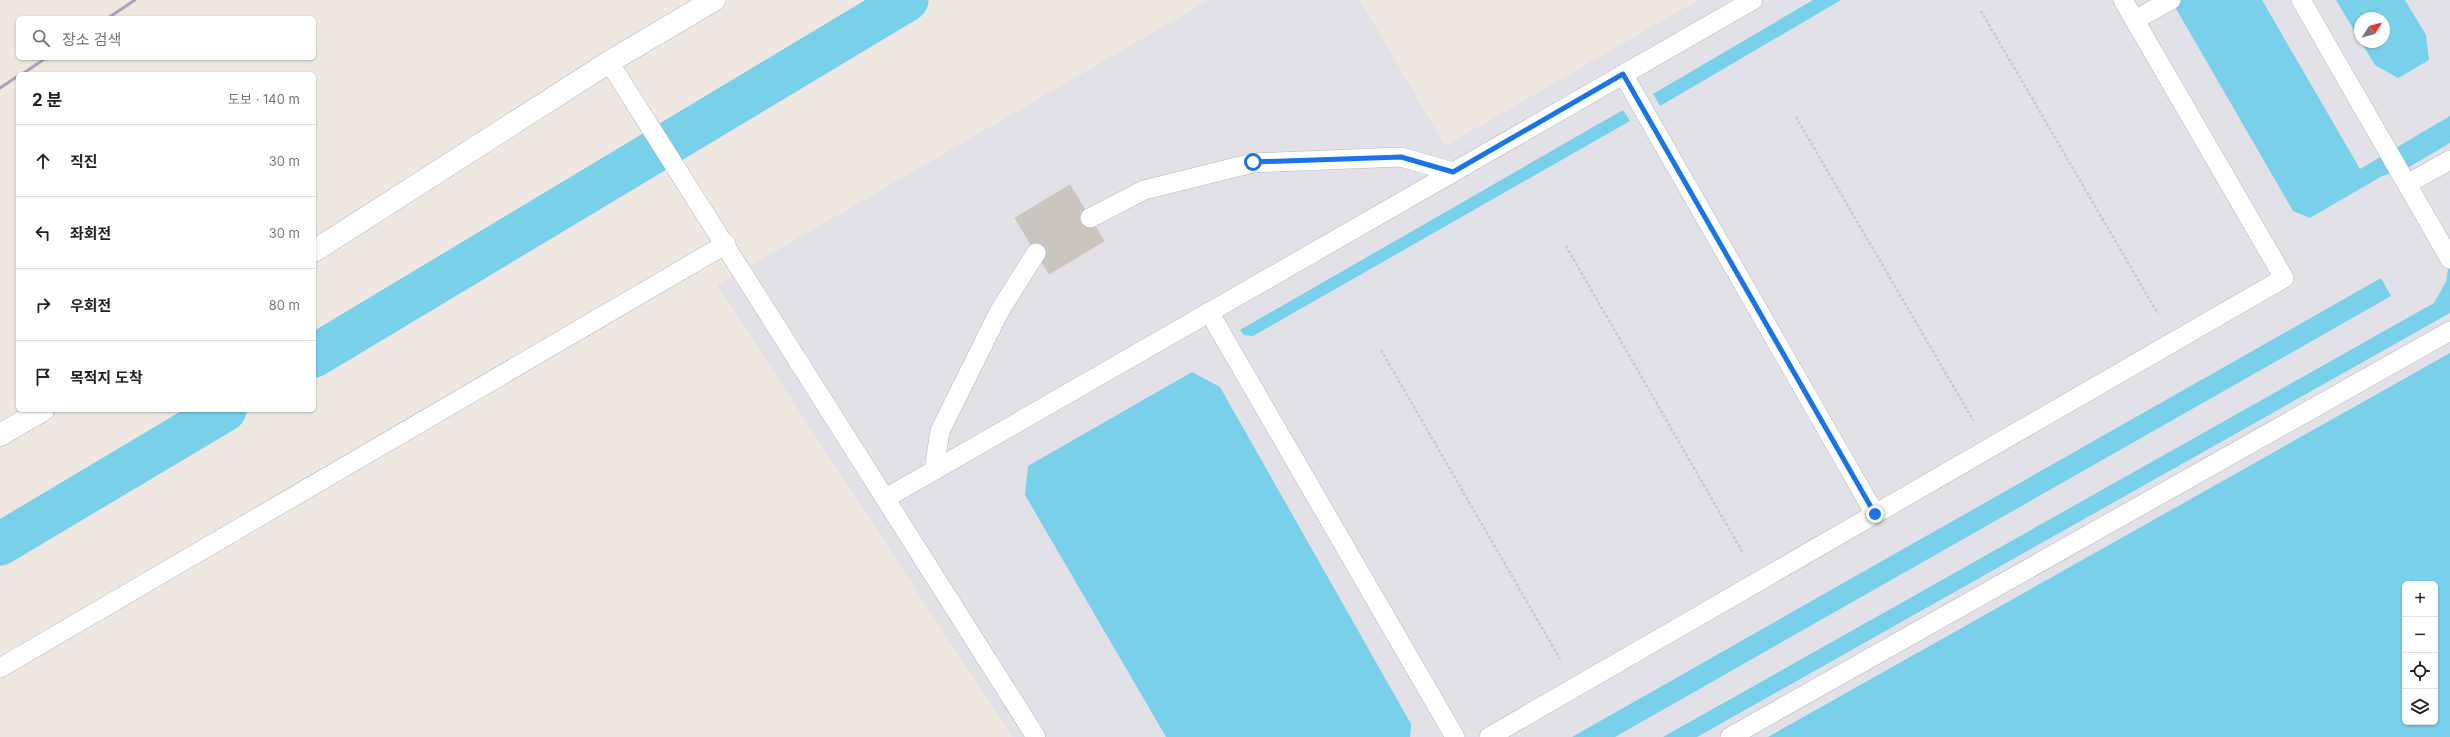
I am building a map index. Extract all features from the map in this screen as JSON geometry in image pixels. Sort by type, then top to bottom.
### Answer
[{"type":"street","points":[[316,250],[609,62],[714,0]]},
{"type":"street","points":[[0,435],[40,412]]},
{"type":"lane","points":[[886,498],[1753,0]]},
{"type":"lane","points":[[1489,737],[2284,278],[2123,0]]},
{"type":"lane","points":[[2301,0],[2448,256]]},
{"type":"lane","points":[[2135,20],[2169,1]]},
{"type":"lane","points":[[609,62],[726,244],[1036,737]]},
{"type":"lane","points":[[1623,74],[1875,514]]},
{"type":"lane","points":[[1090,218],[1144,190],[1253,162],[1401,157],[1453,172]]},
{"type":"lane","points":[[2404,179],[2450,160]]},
{"type":"lane","points":[[0,668],[726,244]]},
{"type":"lane","points":[[934,470],[940,431],[999,312],[1036,253]]},
{"type":"lane","points":[[1209,312],[1455,737]]},
{"type":"lane","points":[[1730,737],[2450,331]]},
{"type":"path","points":[[1981,11],[2174,342]]},
{"type":"path","points":[[1796,117],[1989,448]]},
{"type":"path","points":[[1566,246],[1759,581]]},
{"type":"path","points":[[1381,350],[1576,687]]},
{"type":"shaded area","points":[[1209,0],[1360,0],[1445,146],[1698,0],[2450,0],[2450,737],[1012,737],[717,285]]},
{"type":"water","points":[[1813,0],[1841,0],[1660,106],[1653,94]]},
{"type":"water","points":[[2171,0],[2262,0],[2360,169],[2450,116],[2450,143],[2409,167],[2382,176],[2310,218],[2293,211]]},
{"type":"water","points":[[2336,0],[2405,0],[2426,35],[2429,60],[2398,78],[2375,65],[2365,48],[2390,48],[2390,12],[2354,12],[2354,30]]},
{"type":"water","points":[[1623,110],[1630,121],[1253,336],[1244,335],[1240,330]]},
{"type":"water","points":[[2450,257],[2450,313],[1697,737],[1663,737],[2434,303],[2446,282]]},
{"type":"water","points":[[2381,278],[2391,296],[1615,737],[1572,737]]},
{"type":"water","points":[[2450,353],[2450,737],[1768,737]]},
{"type":"water","points":[[1192,372],[1220,387],[1411,724],[1410,737],[1166,737],[1025,495],[1028,466]]},
{"type":"building","points":[[1070,185],[1104,241],[1049,274],[1015,218]]},
{"type":"waterway","points":[[316,355],[907,0]]},
{"type":"waterway","points":[[0,544],[222,412]]},
{"type":"railway","points":[[111,16],[135,0]]},
{"type":"railway","points":[[25,72],[43,60]]},
{"type":"railway","points":[[0,88],[16,77]]},
{"type":"route","points":[[1253,162],[1401,157],[1453,172],[1623,74],[1875,514]]}]
